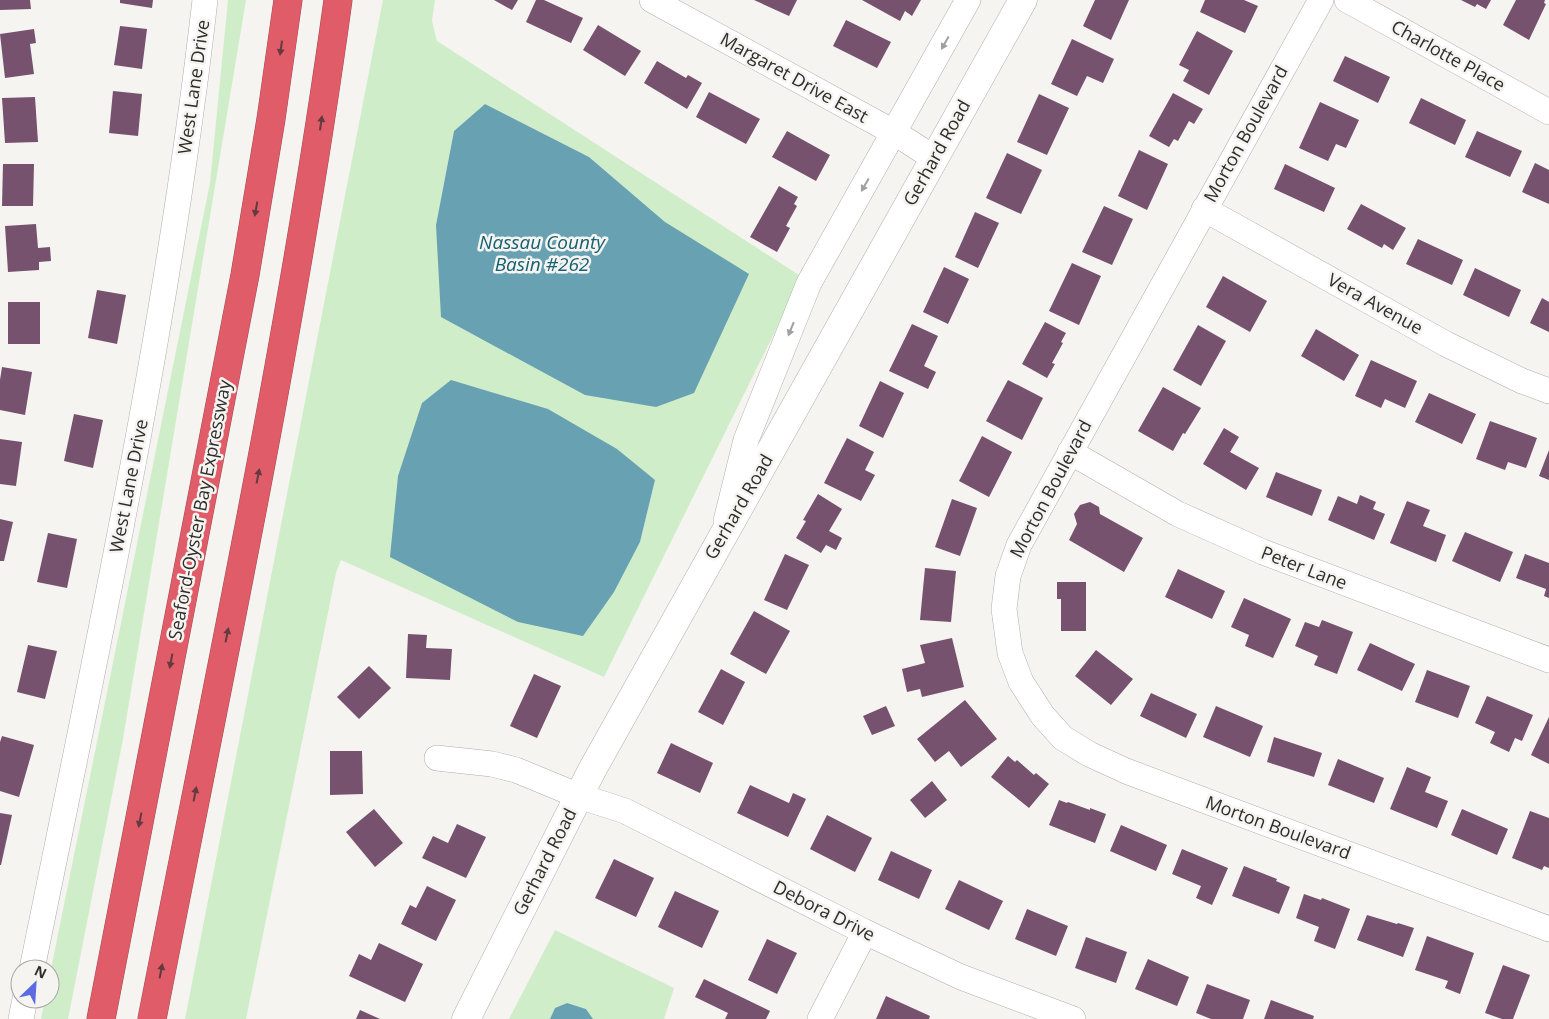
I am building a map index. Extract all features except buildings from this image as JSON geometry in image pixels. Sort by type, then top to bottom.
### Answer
[{"type":"highway","name":"Seaford-Oyster Bay Expressway","points":[[101,1019],[245,275],[271,119],[288,0]]},
{"type":"highway","points":[[152,1019],[294,284],[320,127],[338,0]]},
{"type":"street","name":"West Lane Drive","points":[[34,959],[117,550],[152,364],[196,82],[205,0]]},
{"type":"street","name":"Margaret Drive East","points":[[652,0],[684,7],[934,158]]},
{"type":"street","points":[[723,534],[746,440],[809,283],[895,133],[968,0]]},
{"type":"street","name":"Gerhard Road","points":[[466,1019],[579,796],[723,534],[791,417],[1023,0]]},
{"type":"street","name":"Morton Boulevard","points":[[1321,0],[1019,545],[1008,576],[1004,610],[1010,652],[1021,682],[1042,716],[1063,738],[1089,754],[1126,771],[1549,929]]},
{"type":"street","name":"Charlotte Place","points":[[1347,0],[1549,111]]},
{"type":"street","name":"Vera Avenue","points":[[1204,209],[1446,344],[1522,381],[1549,391]]},
{"type":"street","name":"Peter Lane","points":[[1070,452],[1178,514],[1262,552],[1549,660]]},
{"type":"street","name":"Debora Drive","points":[[437,758],[492,764],[516,770],[579,796],[625,811],[865,932],[961,977],[1073,1019]]},
{"type":"street","points":[[820,1019],[865,932]]},
{"type":"green space","points":[[228,0],[246,0],[123,739],[68,1019],[41,1019],[43,1009],[60,1009],[60,959],[53,959],[210,183]]},
{"type":"green space","points":[[383,0],[435,0],[432,21],[437,41],[802,277],[604,677],[341,560],[336,573],[246,1019],[185,1019]],"holes":[[[485,104],[589,157],[665,222],[436,225],[454,131]],[[655,480],[640,542],[614,592]]]},
{"type":"green space","points":[[555,930],[674,988],[664,1019],[593,1019],[586,1009],[567,1003],[555,1008],[550,1019],[509,1019]]},
{"type":"water","name":"Nassau County Basin #262","points":[[485,104],[589,157],[665,222],[749,274],[694,393],[656,407],[585,395],[441,317],[436,225],[454,131]]},
{"type":"water","points":[[451,380],[548,409],[617,449],[655,480],[640,542],[614,592],[583,636],[518,622],[390,557],[398,476],[422,403]]},
{"type":"water","points":[[567,1003],[586,1009],[593,1019],[550,1019],[555,1008]]}]
